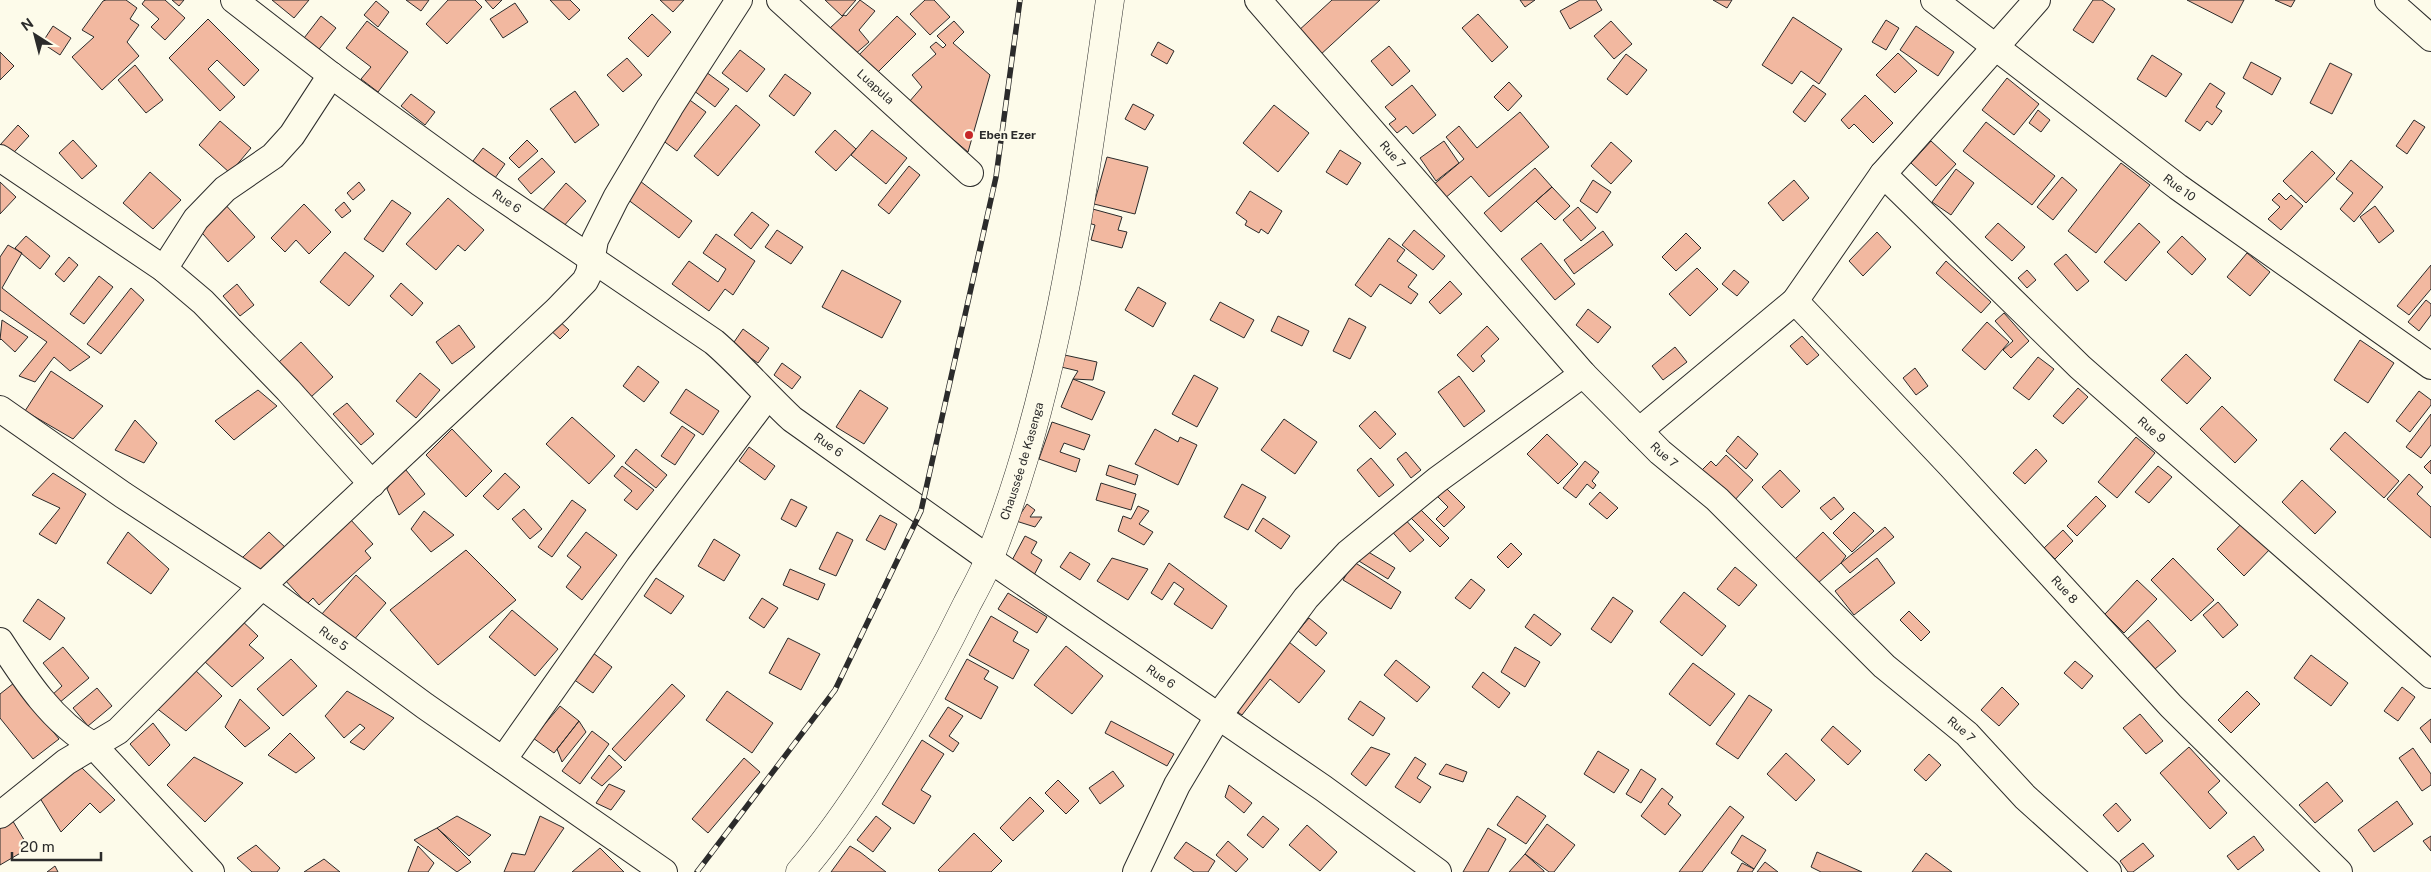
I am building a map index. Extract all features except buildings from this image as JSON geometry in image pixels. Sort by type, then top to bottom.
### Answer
[{"type":"main road","name":"Chaussée de Kasenga","points":[[800,872],[870,778],[924,688],[989,559],[1025,459],[1044,390],[1068,267],[1110,0]]},
{"type":"street","name":"Rue 6","points":[[234,0],[331,75],[480,183],[714,342],[739,364],[768,397],[792,418],[989,559],[1323,788],[1438,872]]},
{"type":"street","points":[[0,815],[66,762],[118,731],[262,586],[557,310],[585,281],[589,274],[590,258],[600,228],[616,198],[670,107],[739,0]]},
{"type":"street","name":"Luapula","points":[[780,0],[970,173]]},
{"type":"street","name":"Rue 7","points":[[1258,0],[1583,374],[1639,432],[1717,499],[1884,666],[1967,734],[2025,797],[2108,872]]},
{"type":"street","name":"Rue 10","points":[[1934,0],[2178,187],[2431,366]]},
{"type":"street","points":[[1639,432],[1795,301],[1883,174],[2037,0]]},
{"type":"street","points":[[2388,0],[2431,38]]},
{"type":"street","points":[[164,269],[196,219],[225,189],[273,156],[292,135],[331,75]]},
{"type":"street","points":[[0,158],[164,269],[210,308],[288,390],[372,484]]},
{"type":"street","name":"Rue 9","points":[[1883,174],[2080,367],[2431,675]]},
{"type":"street","name":"Rue 8","points":[[1795,301],[1951,466],[2171,706],[2340,872]]},
{"type":"street","points":[[1136,872],[1176,785],[1219,715],[1306,598],[1348,553],[1436,480],[1583,374]]},
{"type":"street","points":[[503,760],[639,567],[768,397]]},
{"type":"street","name":"Rue 5","points":[[0,408],[262,586],[503,760],[664,872]]},
{"type":"street","points":[[0,641],[48,708],[73,733],[94,746],[210,872]]},
{"type":"railway","points":[[697,872],[835,690],[921,511],[996,177],[1020,0]]},
{"type":"place","name":"Eben Ezer","points":[[969,135]]}]
